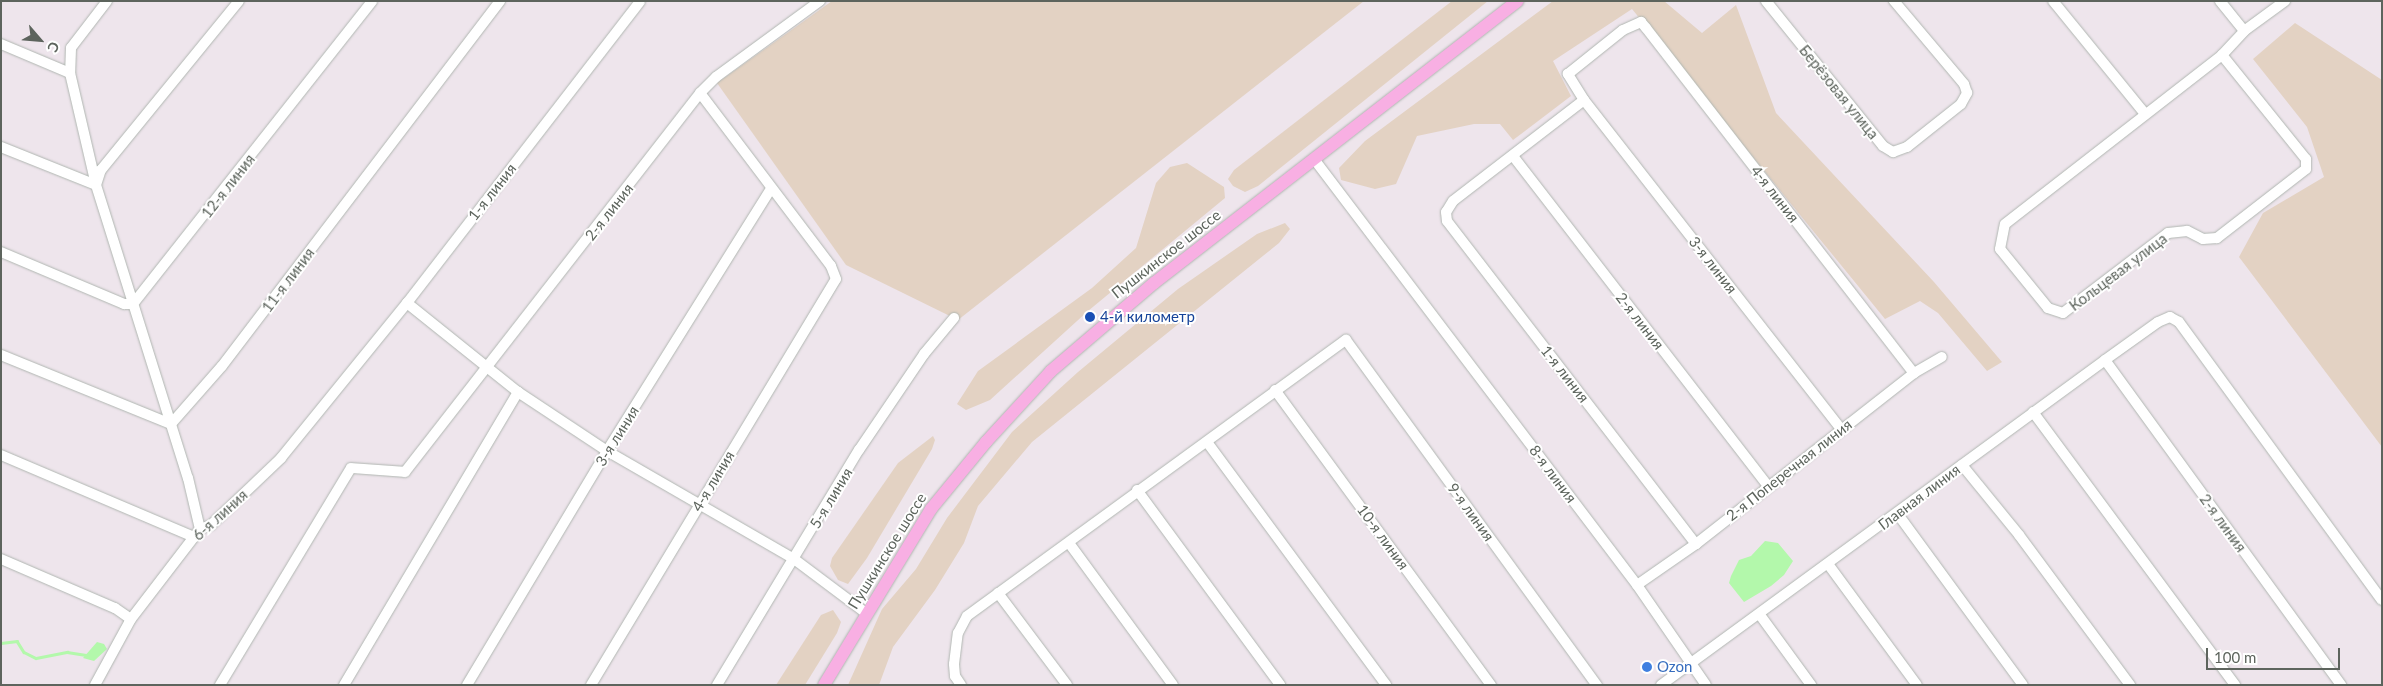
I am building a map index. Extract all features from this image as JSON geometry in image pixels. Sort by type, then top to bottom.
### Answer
[{"type":"main road","name":"Пушкинское шоссе","points":[[824,685],[866,613],[931,509],[986,442],[1051,371],[1132,301],[1517,1]]},
{"type":"street","points":[[107,1],[71,48],[70,73],[93,185],[133,304],[170,424],[197,533]]},
{"type":"street","points":[[93,185],[102,170],[239,1]]},
{"type":"street","name":"12-я линия","points":[[133,304],[372,1]]},
{"type":"street","name":"11-я линия","points":[[170,424],[222,366],[500,1]]},
{"type":"street","name":"1-я линия","points":[[343,381],[407,303],[640,1]]},
{"type":"street","name":"2-я линия","points":[[220,685],[351,468],[405,472],[488,368],[700,93],[716,77],[820,1]]},
{"type":"street","name":"Берёзовая улица","points":[[1766,1],[1883,146],[1893,152],[1906,147],[1961,104],[1967,93],[1964,84],[1894,1]]},
{"type":"street","points":[[2053,1],[2144,114]]},
{"type":"street","points":[[2220,1],[2244,31]]},
{"type":"street","name":"Кольцевая улица","points":[[2222,55],[2306,159],[2306,169],[2217,238],[2203,239],[2187,231],[2168,233],[2063,313],[2048,308],[2000,249],[2005,224],[2222,55],[2244,31],[2285,1]]},
{"type":"street","name":"4-я линия","points":[[1634,23],[1641,22],[1646,28],[1914,372]]},
{"type":"street","name":"3-я линия","points":[[1634,23],[1568,74],[1584,100],[1841,430]]},
{"type":"street","points":[[1,44],[70,73]]},
{"type":"street","points":[[700,93],[770,190]]},
{"type":"street","points":[[1513,156],[1584,100]]},
{"type":"street","points":[[1,147],[93,185]]},
{"type":"street","name":"1-я линия","points":[[1513,156],[1453,202],[1446,212],[1447,221],[1696,544]]},
{"type":"street","name":"2-я линия","points":[[1513,156],[1768,486]]},
{"type":"street","name":"8-я линия","points":[[1314,159],[1637,585],[1706,685]]},
{"type":"street","name":"3-я линия","points":[[467,685],[607,451],[770,190]]},
{"type":"street","name":"4-я линия","points":[[591,685],[836,279],[831,266],[770,190]]},
{"type":"street","points":[[1,252],[124,304],[133,304]]},
{"type":"street","points":[[407,303],[518,392],[607,451],[794,559],[866,613]]},
{"type":"street","name":"5-я линия","points":[[717,685],[891,401],[924,354],[954,318]]},
{"type":"street","name":"Главная линия","points":[[1661,685],[1760,615],[2104,360],[2158,322],[2170,318],[2179,322],[2382,600]]},
{"type":"street","name":"9-я линия","points":[[1274,390],[1346,340],[1597,685]]},
{"type":"street","points":[[1,355],[170,424]]},
{"type":"street","name":"2-я Поперечная линия","points":[[1637,585],[1696,544],[1914,372],[1942,357]]},
{"type":"street","name":"2-я линия","points":[[2104,360],[2341,685]]},
{"type":"street","name":"6-я линия","points":[[95,685],[131,620],[197,533],[211,525],[281,458],[343,381]]},
{"type":"street","points":[[961,685],[955,676],[954,664],[958,633],[967,616],[1141,487],[1207,442],[1274,390]]},
{"type":"street","name":"10-я линия","points":[[1274,390],[1491,685]]},
{"type":"street","points":[[344,685],[518,392]]},
{"type":"street","points":[[2034,412],[2235,685]]},
{"type":"street","points":[[1207,442],[1386,685]]},
{"type":"street","points":[[1,455],[197,533]]},
{"type":"street","points":[[1962,465],[2019,535],[2130,685]]},
{"type":"street","points":[[1141,487],[1280,685]]},
{"type":"street","points":[[1897,514],[2023,685]]},
{"type":"street","points":[[1069,542],[1172,685]]},
{"type":"street","points":[[1,559],[115,608],[131,620]]},
{"type":"street","points":[[1828,564],[1917,685]]},
{"type":"street","points":[[998,593],[1067,685]]},
{"type":"street","points":[[1760,615],[1811,685]]},
{"type":"shaded area","points":[[832,1],[1364,1],[958,320],[846,265],[717,83]]},
{"type":"shaded area","points":[[1452,1],[1488,1],[1258,186],[1245,192],[1233,186],[1228,179],[1234,170]]},
{"type":"shaded area","points":[[1553,1],[1664,1],[1702,33],[1736,5],[1776,113],[1934,282],[2002,362],[1987,371],[1938,313],[1920,301],[1885,319],[1632,9],[1553,61],[1571,96],[1513,140],[1500,124],[1474,124],[1417,136],[1396,184],[1375,189],[1341,180],[1339,168],[1365,141]]},
{"type":"shaded area","points":[[2295,23],[2382,80],[2382,447],[2239,257],[2263,213],[2324,177],[2307,127],[2253,59]]},
{"type":"shaded area","points":[[1187,163],[1224,187],[1225,198],[1088,311],[990,400],[966,410],[957,404],[978,371],[1092,288],[1136,248],[1156,183],[1170,167]]},
{"type":"shaded area","points":[[1285,223],[1290,229],[1279,243],[1032,442],[978,506],[964,543],[935,590],[893,647],[879,685],[848,685],[882,609],[916,569],[947,518],[1012,432],[1078,372],[1178,289],[1257,234]]},
{"type":"shaded area","points":[[933,436],[935,440],[932,449],[867,558],[848,584],[838,580],[830,566],[832,558],[898,463]]},
{"type":"shaded area","points":[[1765,541],[1778,543],[1793,561],[1784,575],[1771,586],[1744,602],[1729,583],[1731,576],[1739,560],[1751,556]]},
{"type":"shaded area","points":[[833,610],[841,622],[837,633],[805,685],[776,685],[821,615]]},
{"type":"shaded area","points":[[97,642],[104,644],[107,649],[94,661],[83,658]]},
{"type":"waterway","points":[[1,643],[17,641],[24,652],[36,658],[67,652],[86,655]]},
{"type":"place","name":"4-й километр","points":[[1090,317]]},
{"type":"place","name":"Ozon","points":[[1647,667]]}]
